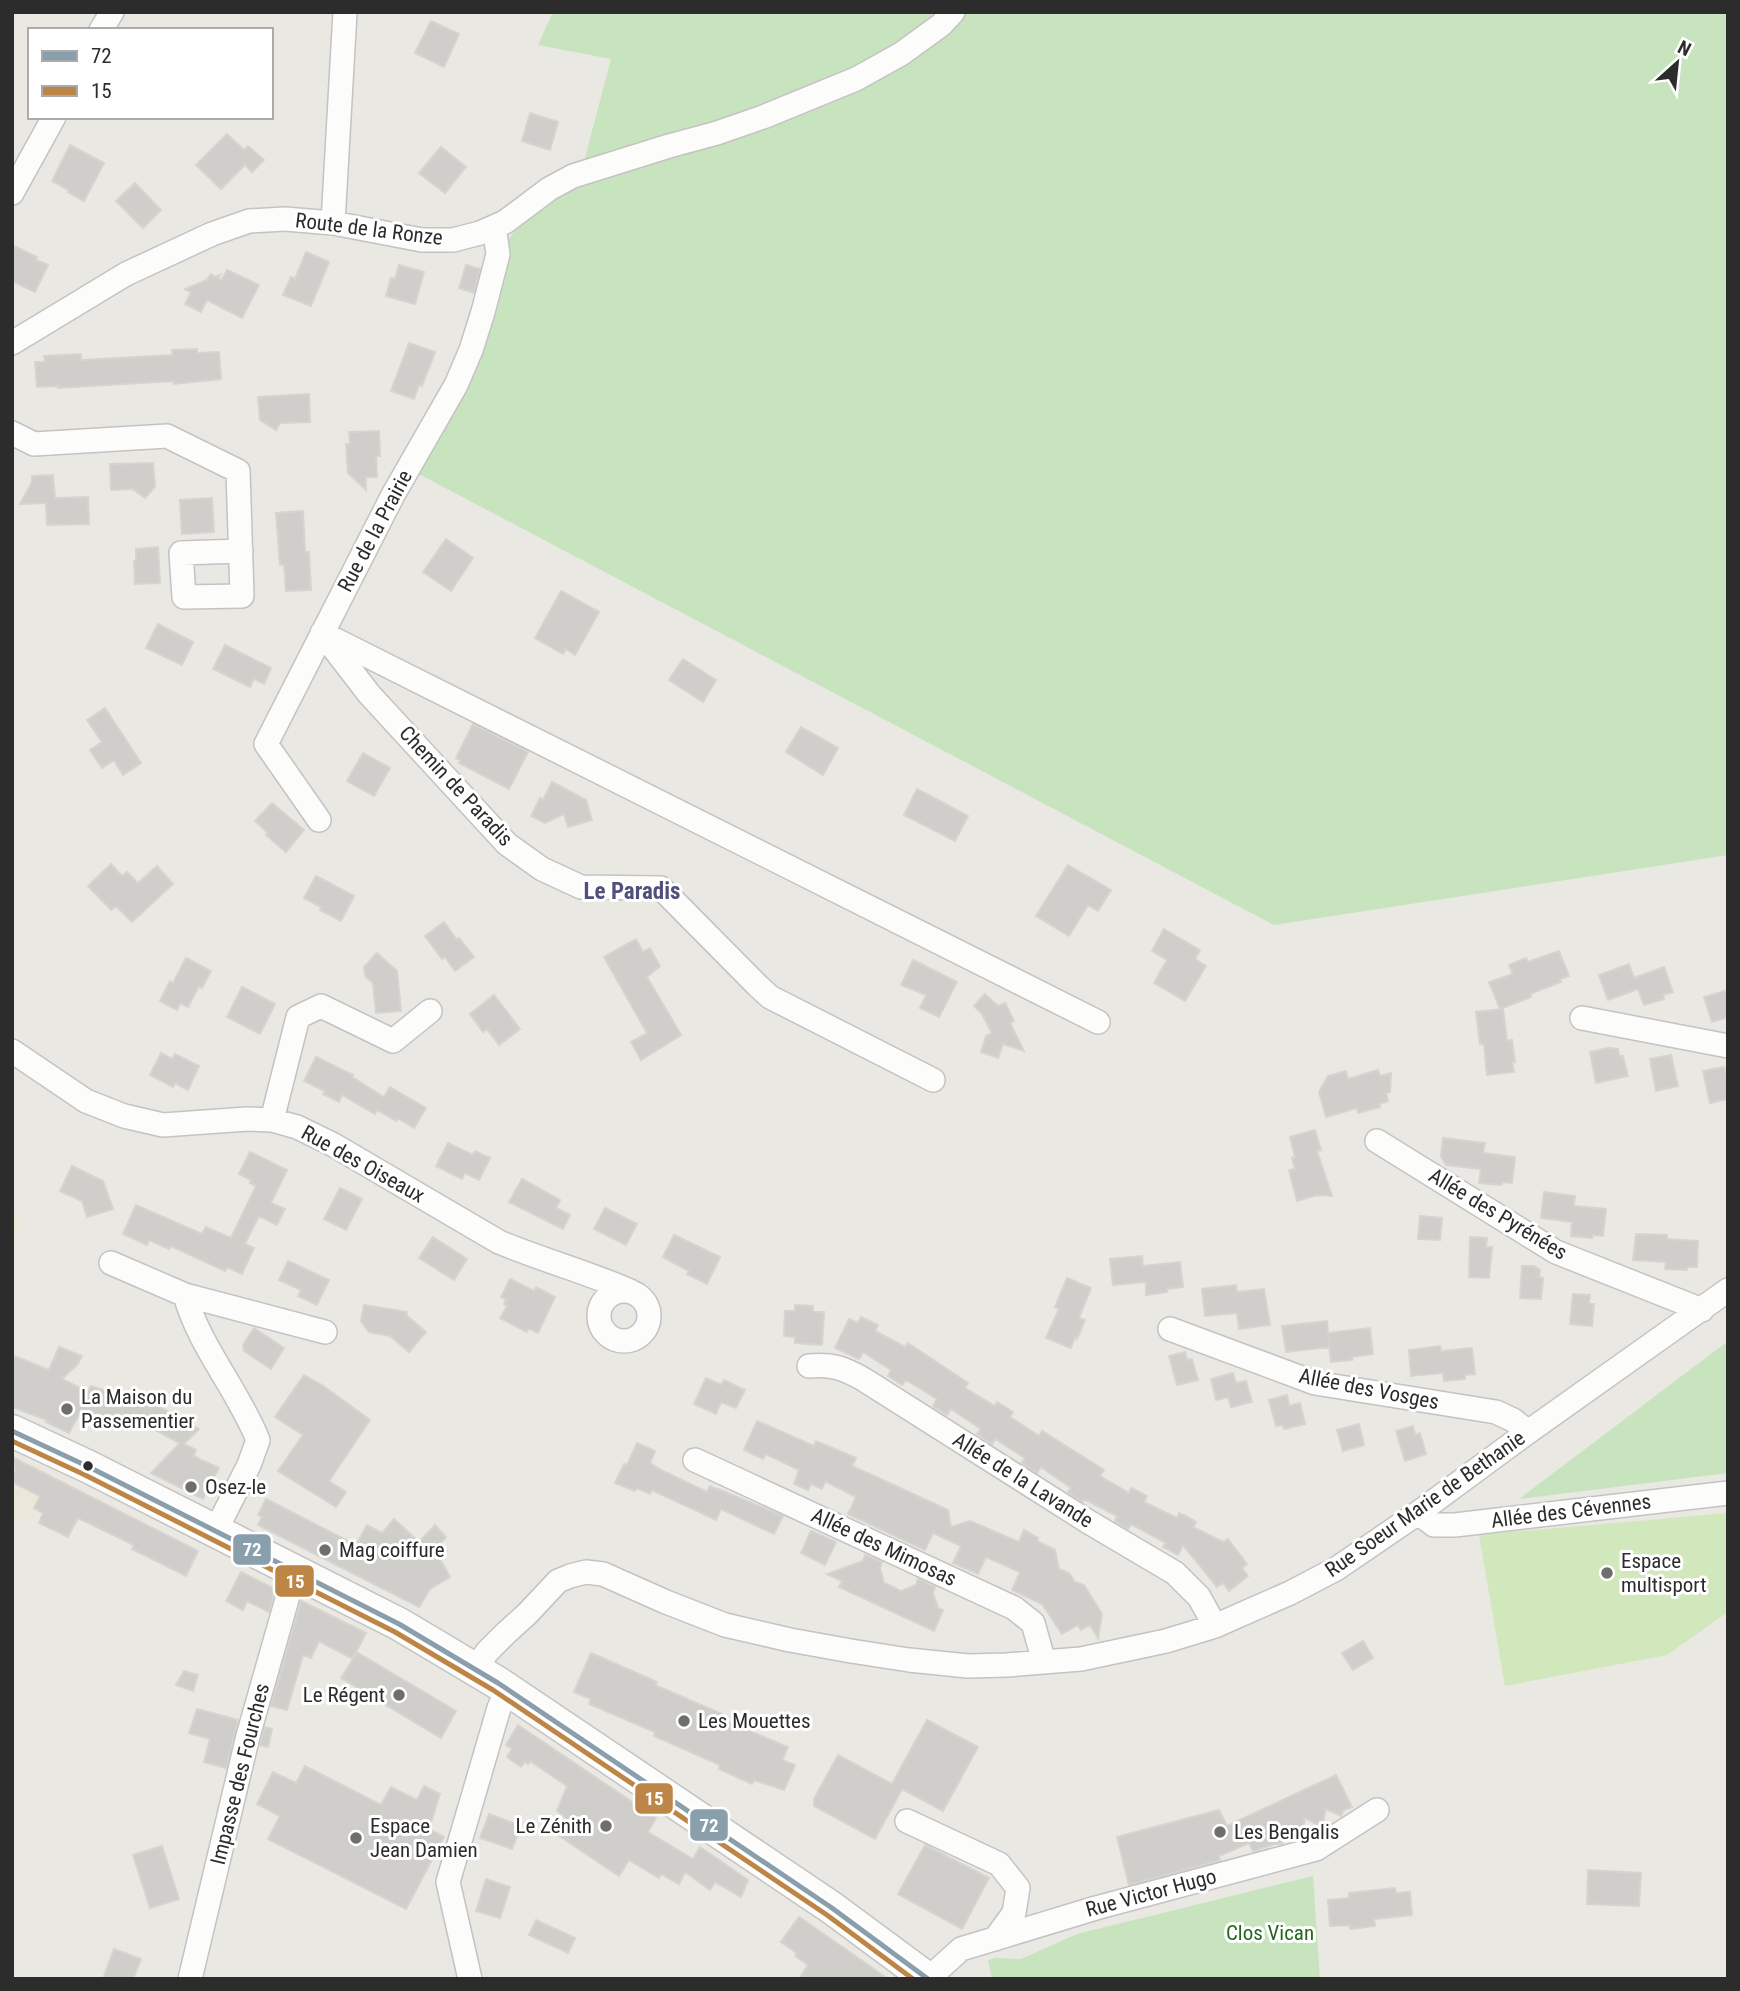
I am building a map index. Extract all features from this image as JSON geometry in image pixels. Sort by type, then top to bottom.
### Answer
[{"type":"main road","name":"Rue Victor Hugo","points":[[12,1431],[399,1623],[508,1690],[832,1909],[928,1979]]},
{"type":"street","points":[[102,28],[112,12]]},
{"type":"street","points":[[332,223],[345,12]]},
{"type":"street","name":"Route de la Ronze","points":[[12,343],[126,274],[212,234],[248,221],[285,219],[332,223],[422,240],[453,240],[480,233],[505,222],[549,189],[573,176],[718,133],[856,79],[901,54],[941,25],[953,12]]},
{"type":"street","points":[[12,194],[53,119]]},
{"type":"street","name":"Rue de la Prairie","points":[[319,820],[266,744],[393,495],[456,385],[471,351],[498,254],[494,227]]},
{"type":"street","points":[[12,433],[34,444],[167,436],[238,471],[241,551]]},
{"type":"street","points":[[322,633],[1098,1022]]},
{"type":"street","name":"Chemin de Paradis","points":[[322,633],[369,694],[507,844],[542,869],[581,887],[661,888],[770,997],[933,1080]]},
{"type":"street","points":[[272,1120],[298,1017],[321,1006],[393,1041],[430,1011]]},
{"type":"street","points":[[1582,1018],[1728,1046]]},
{"type":"street","name":"Rue des Oiseaux","points":[[12,1051],[86,1101],[124,1116],[163,1125],[247,1119],[272,1120],[297,1127],[499,1242],[599,1277],[630,1291]]},
{"type":"street","name":"Allée des Pyrénées","points":[[1377,1140],[1556,1252],[1702,1310]]},
{"type":"street","points":[[111,1263],[185,1295],[325,1332]]},
{"type":"street","name":"Rue Soeur Marie de Bethanie","points":[[475,1670],[487,1652],[527,1615],[558,1581],[586,1572],[603,1574],[725,1625],[790,1640],[909,1660],[968,1665],[1044,1662],[1081,1659],[1166,1641],[1215,1626],[1290,1593],[1336,1569],[1728,1290]]},
{"type":"street","points":[[185,1295],[191,1317],[248,1416],[258,1440],[250,1465],[216,1530]]},
{"type":"street","name":"Allée des Vosges","points":[[1170,1329],[1315,1383],[1496,1412],[1513,1420],[1528,1432]]},
{"type":"street","name":"Allée de la Lavande","points":[[809,1366],[826,1364],[842,1367],[863,1378],[1087,1521],[1175,1573],[1199,1597],[1215,1626]]},
{"type":"street","name":"Allée des Mimosas","points":[[695,1460],[1014,1608],[1033,1623],[1044,1662]]},
{"type":"street","name":"Allée des Cévennes","points":[[1418,1513],[1434,1525],[1455,1525],[1728,1493]]},
{"type":"street","name":"Impasse des Fourches","points":[[190,1979],[248,1736],[295,1571]]},
{"type":"street","points":[[470,1979],[448,1882],[499,1708],[508,1690]]},
{"type":"street","name":"Rue Victor Hugo","points":[[928,1979],[961,1949],[1078,1913],[1316,1849],[1377,1810]]},
{"type":"street","points":[[906,1821],[999,1864],[1018,1888],[1014,1913],[995,1939]]},
{"type":"shaded area","points":[[12,1209],[24,1217],[12,1243]]},
{"type":"shaded area","points":[[12,1456],[46,1470],[39,1486],[53,1493],[43,1513],[12,1521]]},
{"type":"green space","points":[[553,12],[1728,12],[1728,855],[1274,925],[415,472],[508,239],[528,217],[578,184],[611,59],[538,45]]},
{"type":"green space","name":"Espace multisport","points":[[1728,1341],[1728,1473],[1519,1499]]},
{"type":"green space","name":"Espace multisport","points":[[1728,1513],[1728,1612],[1667,1655],[1505,1686],[1479,1535]]},
{"type":"green space","name":"Clos Vican","points":[[1313,1876],[1320,1979],[992,1979],[988,1960],[1021,1959],[1077,1934]]},
{"type":"building","points":[[431,21],[459,34],[444,67],[415,53]]},
{"type":"building","points":[[530,113],[558,122],[550,150],[522,141]]},
{"type":"building","points":[[227,134],[244,150],[248,146],[264,160],[252,172],[245,165],[221,189],[196,165]]},
{"type":"building","points":[[70,145],[104,163],[84,201],[52,181]]},
{"type":"building","points":[[441,147],[466,167],[445,193],[419,173]]},
{"type":"building","points":[[135,183],[161,210],[143,228],[116,201]]},
{"type":"building","points":[[12,245],[48,265],[35,292],[12,281]]},
{"type":"building","points":[[306,252],[329,262],[311,306],[283,295],[291,277],[295,279]]},
{"type":"building","points":[[399,265],[424,272],[415,304],[386,296],[391,278],[395,279]]},
{"type":"building","points":[[466,265],[480,269],[474,293],[459,288]]},
{"type":"building","points":[[227,270],[259,285],[242,318],[207,300],[201,312],[185,304],[191,292],[185,289],[207,280],[211,274],[215,277],[220,275],[218,278],[222,280]]},
{"type":"building","points":[[409,343],[435,352],[414,399],[391,391]]},
{"type":"building","points":[[197,349],[197,353],[219,352],[221,379],[174,384],[174,381],[37,387],[35,362],[45,362],[44,356],[81,354],[81,360],[173,355],[172,350]]},
{"type":"building","points":[[309,394],[310,422],[280,423],[276,430],[260,420],[258,397]]},
{"type":"building","points":[[379,431],[377,477],[366,477],[366,490],[348,473],[346,444],[350,444],[349,432]]},
{"type":"building","points":[[153,463],[155,487],[145,498],[133,489],[111,490],[110,464]]},
{"type":"building","points":[[53,475],[55,498],[88,497],[89,524],[47,525],[46,503],[20,504],[32,482],[32,476]]},
{"type":"building","points":[[212,498],[214,532],[182,534],[180,500]]},
{"type":"building","points":[[303,511],[305,552],[309,552],[311,590],[286,591],[284,565],[280,565],[276,513]]},
{"type":"building","points":[[446,539],[473,558],[451,591],[423,572]]},
{"type":"building","points":[[158,547],[160,583],[135,584],[136,549]]},
{"type":"building","points":[[561,591],[599,612],[575,655],[566,649],[563,654],[535,638]]},
{"type":"building","points":[[158,624],[193,642],[182,665],[146,648]]},
{"type":"building","points":[[225,645],[271,668],[264,684],[254,679],[250,687],[213,669]]},
{"type":"building","points":[[683,659],[716,680],[703,702],[669,680]]},
{"type":"building","points":[[105,708],[141,763],[123,775],[114,760],[102,768],[90,750],[102,742],[87,720]]},
{"type":"building","points":[[473,724],[528,752],[509,789],[459,763],[461,761],[456,758]]},
{"type":"building","points":[[801,727],[838,748],[823,775],[786,752]]},
{"type":"building","points":[[363,753],[390,768],[374,796],[347,781]]},
{"type":"building","points":[[552,782],[586,800],[592,820],[568,827],[564,814],[545,823],[531,816]]},
{"type":"building","points":[[917,789],[968,816],[955,841],[904,815]]},
{"type":"building","points":[[272,803],[304,830],[286,852],[266,835],[268,833],[255,821]]},
{"type":"building","points":[[111,864],[122,876],[127,872],[138,883],[157,866],[173,884],[132,922],[116,906],[111,910],[88,886]]},
{"type":"building","points":[[1068,865],[1111,890],[1098,911],[1088,905],[1069,936],[1036,916]]},
{"type":"building","points":[[316,876],[354,896],[341,921],[304,898]]},
{"type":"building","points":[[444,922],[474,957],[455,971],[425,936]]},
{"type":"building","points":[[1164,929],[1200,950],[1195,959],[1206,966],[1185,1001],[1154,983],[1167,960],[1152,951]]},
{"type":"building","points":[[636,939],[643,952],[650,948],[660,966],[647,977],[681,1035],[641,1060],[631,1042],[647,1033],[604,957]]},
{"type":"building","points":[[1559,951],[1569,976],[1530,994],[1531,997],[1500,1009],[1489,982],[1513,974],[1509,965],[1526,958],[1528,962]]},
{"type":"building","points":[[377,953],[397,971],[401,1011],[376,1013],[373,983],[365,976],[364,967]]},
{"type":"building","points":[[186,958],[211,971],[188,1007],[180,1003],[177,1010],[160,1001]]},
{"type":"building","points":[[913,960],[957,982],[939,1017],[920,1008],[926,995],[901,985]]},
{"type":"building","points":[[1629,964],[1634,978],[1664,967],[1673,992],[1663,995],[1664,999],[1644,1005],[1638,989],[1608,1000],[1599,975]]},
{"type":"building","points":[[242,987],[275,1004],[260,1034],[227,1017]]},
{"type":"building","points":[[1728,990],[1728,1017],[1712,1022],[1704,997]]},
{"type":"building","points":[[985,994],[998,1006],[1005,1003],[1014,1021],[1010,1023],[1024,1051],[1003,1044],[998,1058],[981,1052],[986,1036],[992,1033],[982,1014],[974,1006]]},
{"type":"building","points":[[494,995],[520,1029],[499,1045],[487,1029],[483,1032],[470,1014]]},
{"type":"building","points":[[1503,1009],[1507,1041],[1512,1040],[1514,1072],[1487,1075],[1484,1044],[1480,1044],[1476,1012]]},
{"type":"building","points":[[1618,1049],[1619,1056],[1623,1056],[1628,1076],[1596,1083],[1590,1052]]},
{"type":"building","points":[[161,1053],[172,1059],[175,1054],[199,1066],[188,1090],[175,1083],[173,1087],[150,1075]]},
{"type":"building","points":[[1671,1055],[1678,1086],[1656,1091],[1650,1059]]},
{"type":"building","points":[[316,1057],[353,1075],[352,1077],[384,1097],[390,1087],[426,1108],[414,1128],[377,1110],[375,1114],[342,1095],[339,1102],[323,1094],[325,1091],[304,1081]]},
{"type":"building","points":[[1724,1067],[1728,1099],[1710,1103],[1703,1071]]},
{"type":"building","points":[[1378,1070],[1380,1076],[1391,1073],[1390,1092],[1386,1093],[1388,1101],[1379,1104],[1380,1107],[1358,1113],[1357,1108],[1326,1117],[1319,1092],[1328,1076],[1346,1071],[1348,1079]]},
{"type":"building","points":[[1315,1130],[1321,1150],[1317,1151],[1332,1196],[1317,1195],[1297,1201],[1289,1170],[1295,1169],[1290,1137]]},
{"type":"building","points":[[1443,1138],[1485,1143],[1483,1153],[1515,1157],[1512,1183],[1479,1183],[1481,1169],[1446,1165],[1441,1156]]},
{"type":"building","points":[[448,1143],[473,1155],[475,1151],[490,1158],[479,1180],[465,1173],[462,1179],[436,1166]]},
{"type":"building","points":[[250,1152],[287,1170],[271,1203],[285,1209],[277,1225],[259,1216],[245,1244],[254,1248],[242,1274],[227,1267],[225,1271],[171,1246],[169,1249],[149,1240],[147,1245],[123,1234],[136,1205],[202,1234],[206,1227],[231,1238],[256,1186],[239,1174]]},
{"type":"building","points":[[72,1166],[103,1181],[113,1209],[87,1217],[82,1201],[60,1191]]},
{"type":"building","points":[[522,1179],[560,1200],[556,1208],[570,1215],[563,1229],[509,1202]]},
{"type":"building","points":[[340,1188],[362,1199],[346,1230],[324,1219]]},
{"type":"building","points":[[1544,1192],[1575,1196],[1574,1206],[1606,1209],[1603,1236],[1571,1236],[1572,1222],[1541,1218]]},
{"type":"building","points":[[605,1208],[637,1224],[626,1245],[594,1229]]},
{"type":"building","points":[[1420,1216],[1442,1218],[1440,1240],[1418,1239]]},
{"type":"building","points":[[1636,1234],[1667,1235],[1667,1239],[1698,1241],[1697,1267],[1687,1267],[1687,1270],[1665,1269],[1666,1262],[1633,1260]]},
{"type":"building","points":[[674,1235],[720,1257],[707,1284],[663,1257]]},
{"type":"building","points":[[433,1237],[467,1259],[454,1280],[419,1258]]},
{"type":"building","points":[[1470,1237],[1487,1238],[1486,1247],[1492,1247],[1489,1278],[1469,1277]]},
{"type":"building","points":[[1142,1256],[1143,1266],[1180,1262],[1183,1287],[1146,1295],[1146,1282],[1113,1285],[1110,1259]]},
{"type":"building","points":[[288,1261],[329,1280],[317,1305],[298,1296],[301,1290],[279,1280]]},
{"type":"building","points":[[1522,1266],[1534,1266],[1540,1270],[1539,1277],[1543,1278],[1541,1299],[1520,1298]]},
{"type":"building","points":[[1067,1278],[1091,1288],[1079,1318],[1085,1320],[1071,1348],[1046,1338],[1059,1309],[1055,1307]]},
{"type":"building","points":[[510,1279],[534,1291],[536,1287],[555,1297],[538,1333],[528,1328],[527,1332],[500,1318],[507,1306],[504,1304],[506,1300],[501,1297]]},
{"type":"building","points":[[1236,1285],[1237,1292],[1264,1289],[1270,1325],[1239,1329],[1237,1313],[1205,1316],[1202,1289]]},
{"type":"building","points":[[1573,1294],[1590,1295],[1589,1304],[1594,1304],[1592,1326],[1570,1324]]},
{"type":"building","points":[[364,1305],[407,1312],[406,1315],[426,1332],[409,1352],[390,1336],[369,1332],[361,1321]]},
{"type":"building","points":[[795,1305],[813,1306],[813,1312],[824,1312],[822,1345],[795,1343],[795,1337],[784,1336],[785,1311],[795,1311]]},
{"type":"building","points":[[861,1317],[878,1325],[875,1331],[905,1347],[908,1343],[968,1383],[965,1388],[995,1406],[997,1402],[1013,1412],[1010,1417],[1039,1436],[1042,1431],[1104,1470],[1100,1476],[1129,1493],[1131,1488],[1147,1496],[1144,1502],[1177,1518],[1179,1513],[1188,1517],[1196,1522],[1193,1527],[1223,1542],[1228,1539],[1247,1564],[1242,1568],[1248,1576],[1229,1591],[1223,1583],[1217,1587],[1183,1545],[1178,1555],[1163,1547],[1166,1543],[1131,1524],[1128,1529],[1115,1521],[1117,1516],[1084,1499],[1083,1502],[1068,1492],[1071,1488],[1041,1467],[1037,1473],[1022,1463],[1025,1458],[995,1439],[992,1444],[977,1434],[981,1429],[951,1409],[947,1415],[933,1406],[937,1399],[906,1380],[902,1385],[888,1376],[891,1370],[863,1352],[859,1359],[835,1348],[849,1319],[858,1323]]},
{"type":"building","points":[[1327,1321],[1328,1333],[1370,1328],[1373,1354],[1331,1362],[1329,1347],[1286,1352],[1282,1326]]},
{"type":"building","points":[[254,1328],[284,1348],[271,1369],[244,1351],[243,1345]]},
{"type":"building","points":[[1440,1346],[1441,1351],[1472,1348],[1475,1374],[1465,1375],[1465,1379],[1444,1381],[1443,1373],[1411,1376],[1409,1350]]},
{"type":"building","points":[[59,1347],[82,1356],[77,1365],[62,1379],[88,1392],[91,1386],[150,1407],[152,1403],[199,1429],[184,1444],[196,1450],[193,1456],[219,1468],[203,1499],[151,1473],[180,1443],[123,1413],[115,1425],[82,1409],[69,1433],[46,1422],[47,1420],[12,1407],[12,1355],[49,1370]]},
{"type":"building","points":[[1185,1352],[1187,1360],[1192,1359],[1198,1380],[1177,1385],[1169,1356]]},
{"type":"building","points":[[1233,1373],[1236,1383],[1246,1381],[1252,1402],[1231,1407],[1228,1397],[1216,1400],[1211,1379]]},
{"type":"building","points":[[304,1375],[370,1420],[329,1481],[346,1492],[336,1507],[278,1471],[303,1435],[275,1417]]},
{"type":"building","points":[[706,1378],[721,1385],[724,1380],[745,1390],[736,1408],[721,1402],[716,1414],[694,1404]]},
{"type":"building","points":[[1287,1395],[1289,1406],[1300,1403],[1305,1424],[1284,1429],[1283,1425],[1276,1426],[1269,1400]]},
{"type":"building","points":[[757,1421],[814,1446],[816,1441],[856,1458],[852,1466],[948,1510],[951,1527],[970,1521],[1019,1542],[1024,1530],[1038,1538],[1037,1541],[1055,1550],[1059,1569],[1069,1573],[1075,1582],[1084,1585],[1102,1614],[1098,1638],[1090,1625],[1081,1630],[1078,1625],[1062,1634],[1042,1604],[1012,1590],[1020,1572],[986,1557],[978,1574],[953,1563],[961,1546],[933,1533],[925,1550],[848,1514],[856,1497],[825,1481],[822,1489],[811,1484],[808,1490],[794,1484],[799,1470],[766,1454],[763,1459],[744,1450]]},
{"type":"building","points":[[1359,1424],[1364,1445],[1343,1451],[1337,1430]]},
{"type":"building","points":[[1413,1426],[1415,1435],[1420,1433],[1426,1454],[1405,1461],[1396,1431]]},
{"type":"building","points":[[637,1443],[655,1451],[650,1463],[661,1470],[707,1492],[710,1486],[783,1516],[774,1534],[721,1509],[716,1520],[652,1490],[650,1494],[615,1483]]},
{"type":"building","points":[[12,1457],[198,1551],[186,1576],[132,1549],[134,1545],[78,1518],[68,1537],[39,1523],[43,1513],[34,1508],[40,1496],[12,1482],[12,1472],[16,1471]]},
{"type":"building","points":[[266,1499],[356,1545],[367,1525],[382,1533],[394,1519],[419,1542],[435,1525],[446,1537],[440,1544],[447,1551],[440,1559],[450,1577],[430,1589],[419,1607],[258,1525],[262,1517],[258,1515]]},
{"type":"building","points":[[811,1531],[836,1542],[825,1565],[801,1553]]},
{"type":"building","points":[[865,1555],[882,1562],[880,1568],[884,1583],[901,1591],[916,1585],[918,1579],[935,1587],[933,1593],[938,1608],[943,1610],[934,1631],[839,1587],[842,1581],[827,1574],[863,1561]]},
{"type":"building","points":[[241,1572],[275,1589],[269,1612],[247,1601],[243,1610],[226,1601]]},
{"type":"building","points":[[301,1601],[366,1633],[356,1652],[456,1711],[441,1738],[341,1678],[353,1659],[319,1641],[311,1658],[303,1655],[287,1710],[271,1706]]},
{"type":"building","points":[[1363,1641],[1373,1658],[1353,1670],[1342,1653]]},
{"type":"building","name":"Les Mouettes","points":[[591,1653],[722,1714],[721,1719],[788,1747],[782,1760],[795,1765],[784,1790],[754,1780],[752,1784],[719,1769],[720,1765],[654,1736],[655,1732],[589,1704],[591,1699],[574,1692]]},
{"type":"building","points":[[184,1671],[198,1675],[193,1691],[176,1685]]},
{"type":"building","points":[[197,1709],[238,1720],[226,1768],[204,1762],[210,1739],[189,1733]]},
{"type":"building","points":[[927,1720],[978,1747],[943,1811],[902,1789],[875,1839],[814,1806],[814,1799],[838,1755],[892,1784]]},
{"type":"building","points":[[518,1725],[656,1818],[648,1832],[693,1859],[700,1847],[748,1880],[741,1897],[715,1882],[710,1890],[685,1872],[679,1884],[661,1874],[659,1878],[629,1860],[619,1876],[558,1835],[565,1817],[557,1811],[567,1786],[530,1761],[521,1767],[507,1757],[512,1749],[506,1745]]},
{"type":"building","points":[[265,1727],[272,1729],[268,1747],[260,1745]]},
{"type":"building","name":"Espace Jean Damien","points":[[305,1766],[381,1805],[391,1787],[417,1800],[424,1786],[440,1794],[429,1829],[444,1837],[406,1909],[268,1839],[280,1816],[257,1804],[273,1772],[296,1783]]},
{"type":"building","name":"Les Bengalis","points":[[1336,1775],[1352,1807],[1344,1810],[1341,1816],[1326,1809],[1322,1827],[1305,1818],[1301,1836],[1285,1829],[1282,1844],[1253,1851],[1249,1843],[1219,1856],[1220,1860],[1129,1885],[1117,1837],[1219,1810],[1227,1826]]},
{"type":"building","points":[[489,1814],[521,1826],[512,1849],[480,1838]]},
{"type":"building","points":[[925,1845],[989,1878],[962,1929],[898,1894]]},
{"type":"building","points":[[162,1846],[179,1899],[150,1908],[133,1855]]},
{"type":"building","points":[[1588,1870],[1641,1873],[1639,1906],[1587,1904]]},
{"type":"building","points":[[486,1879],[510,1887],[500,1918],[476,1911]]},
{"type":"building","points":[[1395,1888],[1396,1893],[1410,1892],[1412,1915],[1374,1919],[1375,1926],[1350,1929],[1350,1925],[1330,1926],[1328,1900],[1349,1898],[1349,1893]]},
{"type":"building","points":[[799,1917],[888,1979],[799,1979],[808,1965],[781,1942]]},
{"type":"building","points":[[536,1920],[575,1938],[568,1953],[529,1935]]},
{"type":"building","points":[[114,1949],[141,1959],[133,1979],[103,1979]]},
{"type":"transit line","name":"72","points":[[12,1431],[89,1467],[399,1624],[498,1683],[832,1908],[928,1979]]},
{"type":"transit line","name":"15","points":[[12,1441],[85,1475],[395,1632],[493,1690],[827,1915],[913,1979]]},
{"type":"place","name":"La Maison du Passementier","points":[[67,1409]]},
{"type":"place","name":"Osez-le","points":[[191,1487]]},
{"type":"place","name":"Mag coiffure","points":[[325,1550]]},
{"type":"place","name":"Espace multisport","points":[[1607,1573]]},
{"type":"place","name":"Le Régent","points":[[399,1695]]},
{"type":"place","name":"Les Mouettes","points":[[684,1721]]},
{"type":"place","name":"Le Zénith","points":[[606,1826]]},
{"type":"place","name":"Les Bengalis","points":[[1220,1832]]},
{"type":"place","name":"Espace Jean Damien","points":[[356,1838]]},
{"type":"district","name":"Le Paradis","points":[[632,891]]}]
